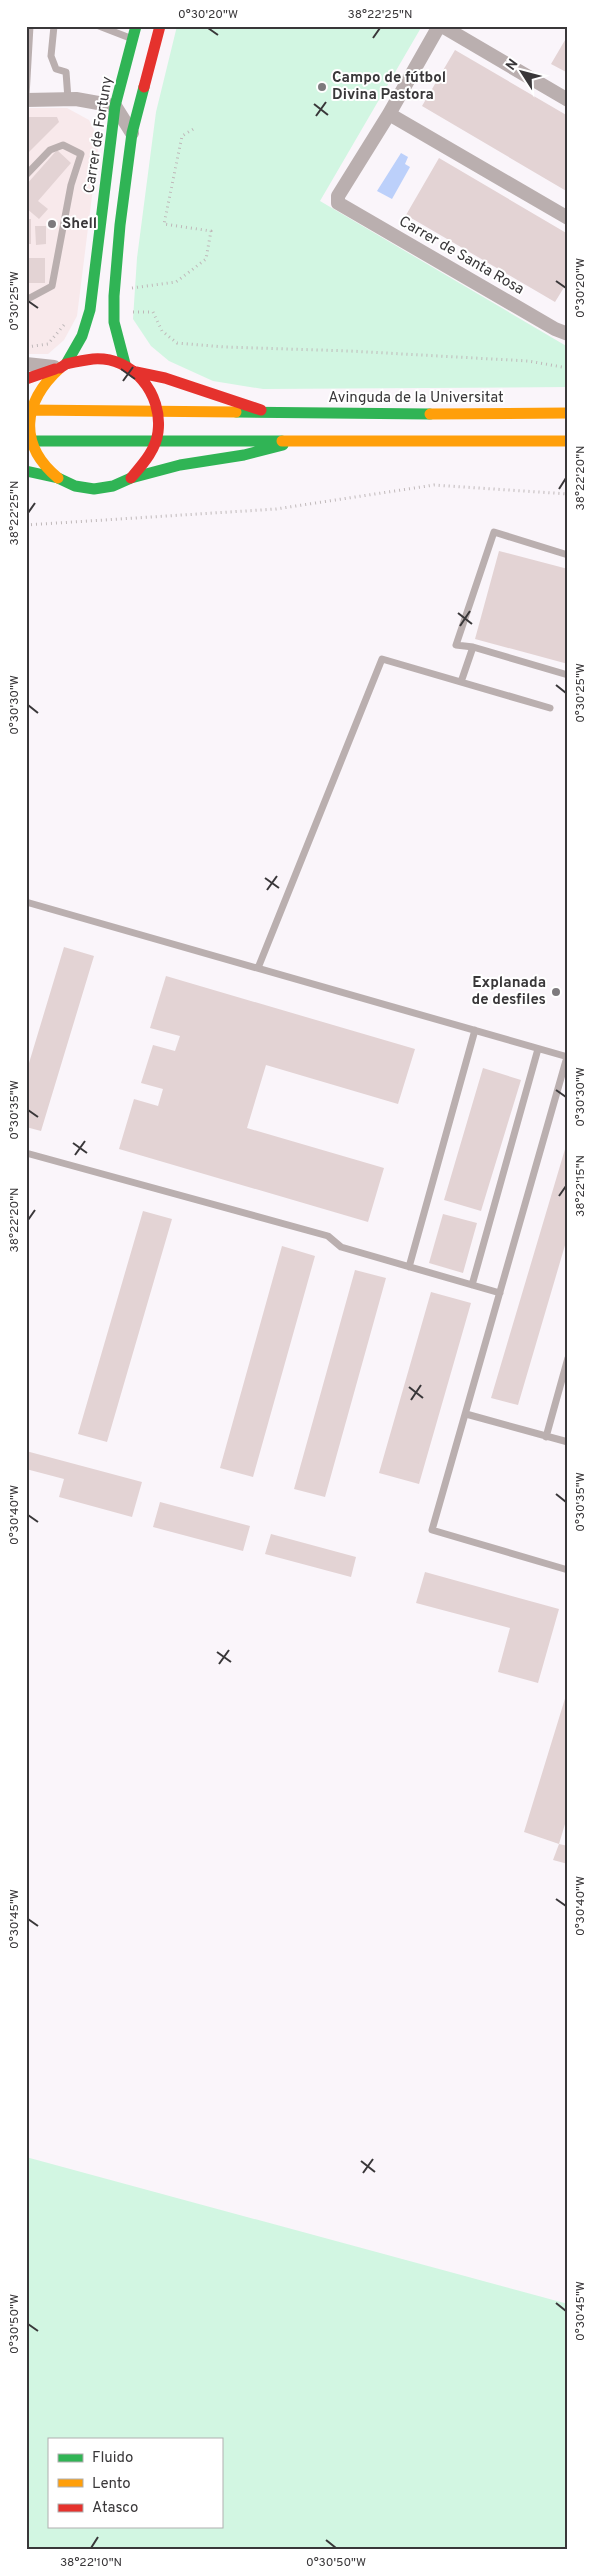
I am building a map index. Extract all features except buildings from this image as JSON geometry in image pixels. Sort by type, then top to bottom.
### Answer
[{"type":"street","name":"Carrer de Fortuny","points":[[63,366],[82,336],[90,310],[116,106],[136,26]]},
{"type":"street","points":[[125,364],[114,322],[120,226],[132,133],[160,26]]},
{"type":"street","points":[[568,100],[441,26],[389,114],[568,218]]},
{"type":"street","points":[[26,100],[68,99],[116,106],[132,133]]},
{"type":"street","name":"Carrer de Santa Rosa","points":[[389,114],[338,196],[338,203],[555,330],[568,334]]},
{"type":"street","name":"Avinguda de la Universitat","points":[[26,379],[96,357],[125,364],[136,372],[147,383],[155,397],[159,413],[158,438],[153,453],[143,467],[131,478]]},
{"type":"street","points":[[26,364],[63,366]]},
{"type":"street","name":"Avinguda de la Universitat","points":[[58,478],[41,462],[29,441],[28,410],[36,393],[46,379],[63,366]]},
{"type":"street","name":"Avinguda de la Universitat","points":[[136,372],[166,378],[264,411]]},
{"type":"street","name":"Avinguda de la Universitat","points":[[28,410],[159,413],[264,411],[381,414],[568,413]]},
{"type":"street","name":"Avinguda de la Universitat","points":[[29,441],[158,438],[293,442],[568,441]]},
{"type":"street","name":"Avinguda de la Universitat","points":[[26,471],[58,478],[75,486],[94,489],[113,486],[131,478],[180,465],[244,455],[293,442]]},
{"type":"lane","points":[[26,96],[30,26]]},
{"type":"lane","points":[[54,26],[51,56],[56,69],[66,72],[68,99]]},
{"type":"lane","points":[[99,27],[133,39]]},
{"type":"lane","points":[[26,175],[50,150],[62,145],[81,154],[71,185],[52,286],[26,300]]},
{"type":"lane","points":[[568,555],[494,532],[456,645],[473,646],[568,675]]},
{"type":"lane","points":[[461,682],[473,646]]},
{"type":"lane","points":[[258,968],[382,659],[550,708]]},
{"type":"lane","points":[[26,902],[568,1057],[432,1530],[568,1570]]},
{"type":"lane","points":[[409,1267],[475,1030]]},
{"type":"lane","points":[[472,1285],[538,1049]]},
{"type":"lane","points":[[26,1153],[328,1236],[341,1247],[500,1293]]},
{"type":"lane","points":[[546,1437],[568,1358]]},
{"type":"lane","points":[[466,1414],[568,1442]]},
{"type":"path","points":[[130,288],[176,282],[206,259],[212,231],[164,224],[182,136],[195,128]]},
{"type":"path","points":[[114,312],[153,312],[162,331],[177,343],[225,347],[528,360],[568,368]]},
{"type":"path","points":[[26,347],[48,344],[66,320]]},
{"type":"path","points":[[26,526],[276,509],[434,485],[568,494]]},
{"type":"shaded area","points":[[26,108],[67,108],[89,120],[99,140],[77,316],[64,340],[48,354],[26,354]]},
{"type":"green space","points":[[177,26],[422,26],[320,201],[568,347],[568,387],[263,389],[213,381],[169,361],[151,346],[133,319],[137,258],[156,112]]},
{"type":"green space","points":[[26,2157],[568,2304],[568,2549],[26,2549]]},
{"type":"water","points":[[401,153],[408,157],[405,164],[410,167],[392,199],[377,191]]},
{"type":"traffic: fast","points":[[66,364],[82,336],[90,310],[115,106],[136,26]]},
{"type":"traffic: fast","points":[[125,364],[114,322],[114,296],[120,225],[132,133],[144,87]]},
{"type":"traffic: fast","points":[[236,412],[430,414]]},
{"type":"traffic: fast","points":[[26,441],[282,441]]},
{"type":"traffic: fast","points":[[26,471],[58,478],[75,486],[94,489],[113,486],[131,478],[180,465],[244,455],[283,445]]},
{"type":"traffic: slow","points":[[58,478],[45,465],[36,451],[31,437],[30,423],[32,409],[38,395],[60,368]]},
{"type":"traffic: slow","points":[[26,410],[236,412]]},
{"type":"traffic: slow","points":[[430,414],[568,413]]},
{"type":"traffic: slow","points":[[282,441],[568,441]]},
{"type":"traffic: jam","points":[[144,87],[160,26]]},
{"type":"traffic: jam","points":[[66,364],[93,359],[121,364],[142,380],[150,391],[156,404],[158,418],[157,439],[148,457],[131,478]]},
{"type":"traffic: jam","points":[[60,368],[66,364]]},
{"type":"traffic: jam","points":[[26,379],[55,369]]},
{"type":"traffic: jam","points":[[136,372],[165,378],[261,410]]},
{"type":"place","name":"Campo de fútbol Divina Pastora","points":[[322,87]]},
{"type":"place","name":"Shell","points":[[52,224]]},
{"type":"place","name":"Explanada de desfiles","points":[[556,992]]}]
